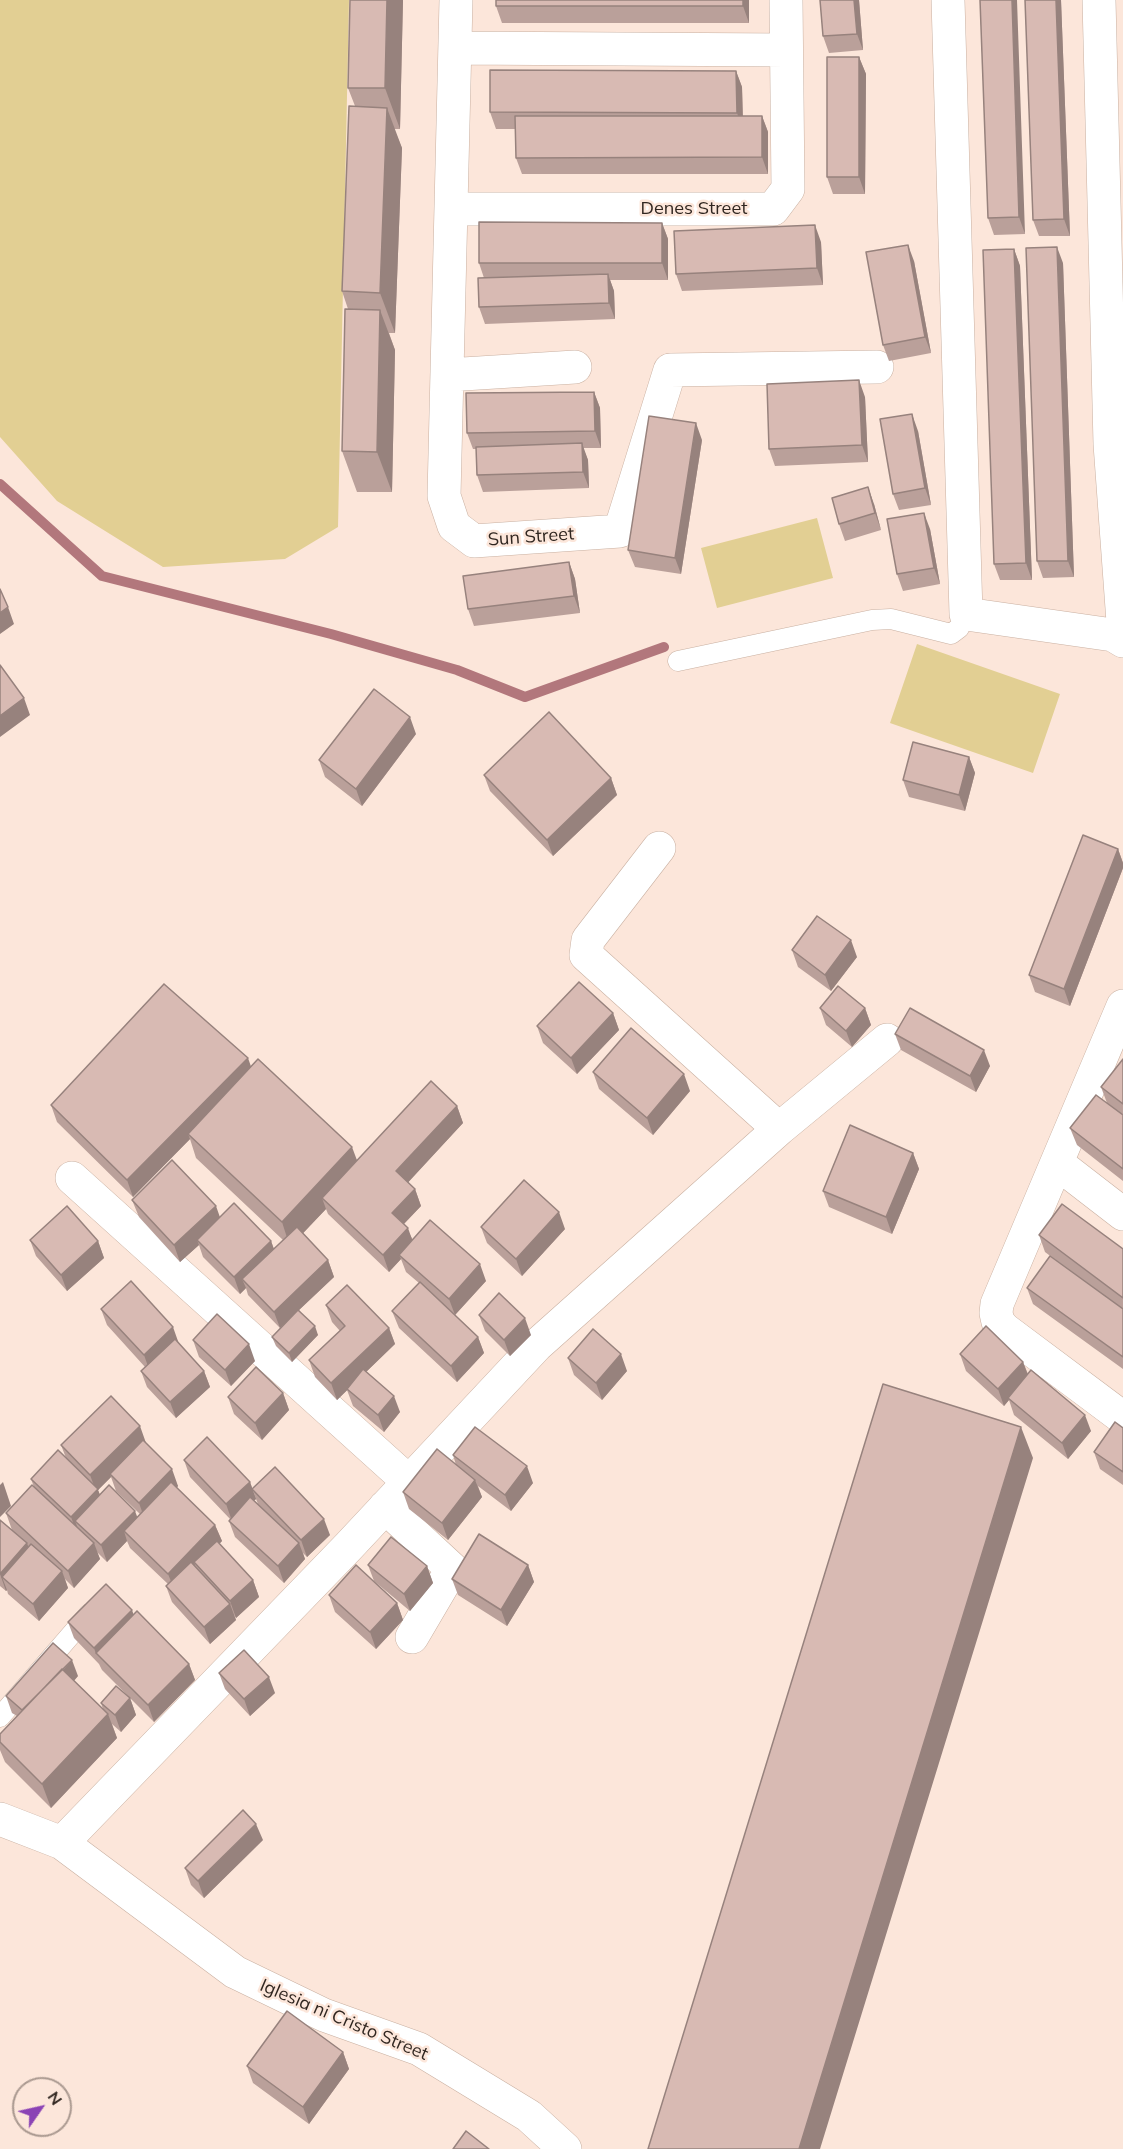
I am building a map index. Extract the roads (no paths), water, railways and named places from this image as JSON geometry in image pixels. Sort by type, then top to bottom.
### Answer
[{"type":"street","name":"Sun Street","points":[[456,0],[444,496],[454,526],[474,541],[620,531],[670,370],[877,367]]},
{"type":"street","points":[[455,48],[786,50],[786,0]]},
{"type":"street","points":[[948,0],[966,614],[1113,635],[1123,641]]},
{"type":"street","points":[[1099,0],[1123,622]]},
{"type":"street","name":"Denes Street","points":[[451,209],[773,209],[788,189],[786,50]]},
{"type":"street","points":[[447,375],[574,367]]},
{"type":"street","points":[[659,848],[588,940],[586,955],[779,1129]]},
{"type":"street","points":[[1121,1017],[997,1304],[996,1313],[1004,1329],[1123,1418]]},
{"type":"street","points":[[62,1843],[409,1482],[537,1345],[779,1129],[887,1040]]},
{"type":"street","points":[[1057,1163],[1123,1214]]},
{"type":"street","points":[[72,1178],[409,1482]]},
{"type":"street","points":[[385,1507],[452,1569],[412,1637]]},
{"type":"street","name":"Iglesia ni Cristo Street","points":[[0,1819],[62,1843],[235,1972],[324,2015],[419,2049],[529,2116],[566,2149]]},
{"type":"lane","points":[[678,661],[872,620],[891,619],[951,634],[959,628],[966,614]]},
{"type":"lane","points":[[0,1716],[100,1602]]},
{"type":"waterway","points":[[0,484],[102,576],[331,634],[457,670],[525,697],[664,647]]}]
